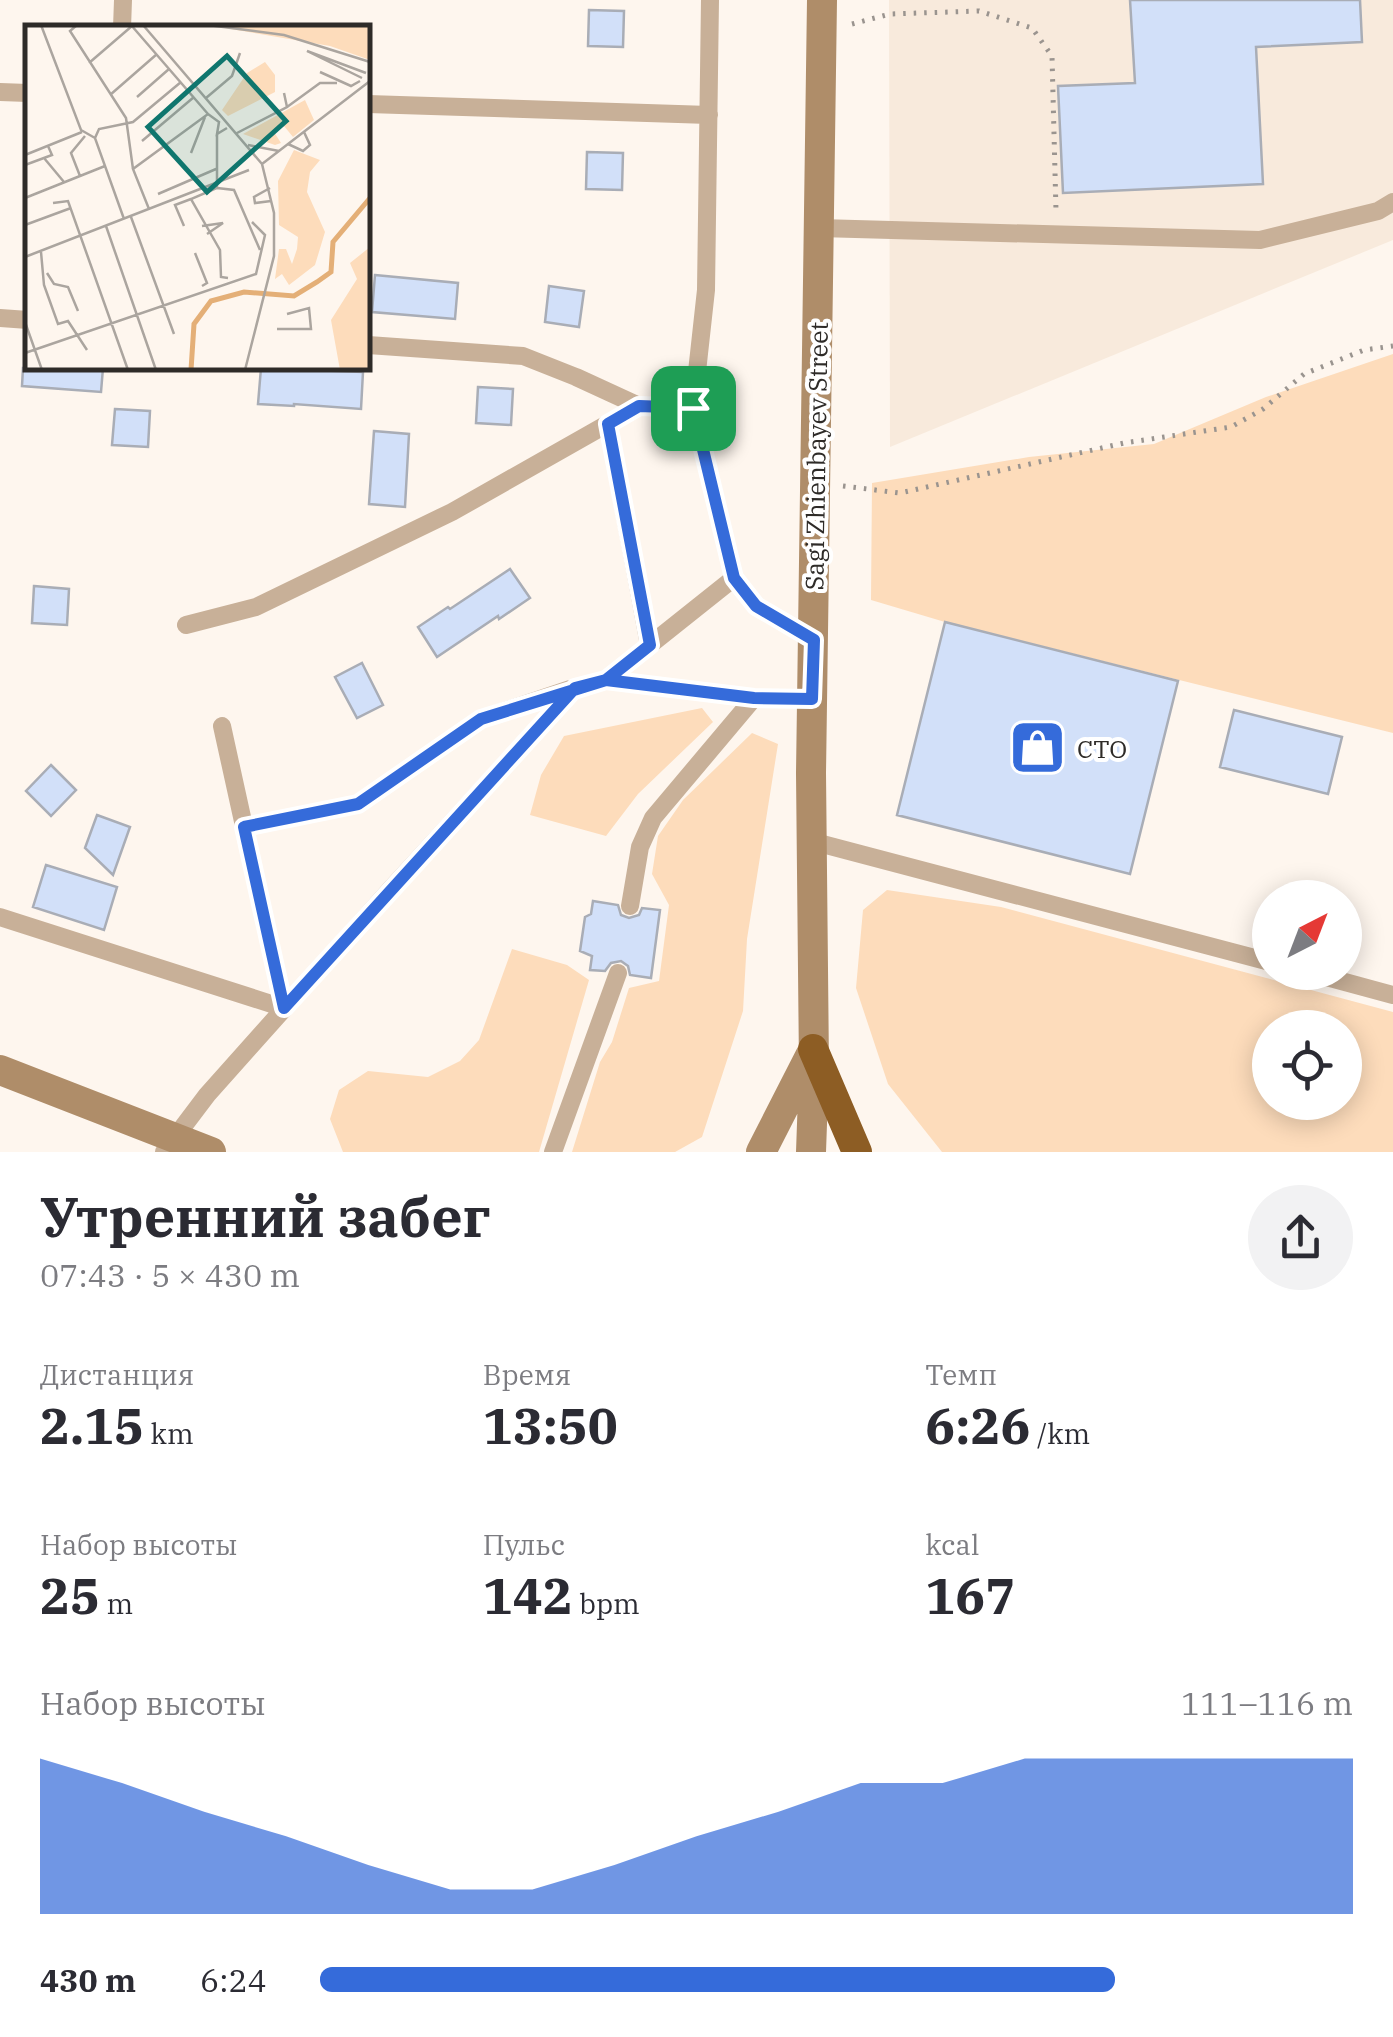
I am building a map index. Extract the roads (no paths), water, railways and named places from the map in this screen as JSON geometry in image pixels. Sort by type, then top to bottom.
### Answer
[{"type":"highway","points":[[813,1049],[856,1152]]},
{"type":"main road","name":"Sagi Zhienbayev Street","points":[[811,1152],[812,699],[822,0]]},
{"type":"main road","points":[[761,1152],[813,1049]]},
{"type":"main road","points":[[0,1070],[168,1145],[211,1152]]},
{"type":"lane","points":[[122,25],[124,0]]},
{"type":"lane","points":[[710,0],[706,290],[693,408],[734,578],[756,606],[814,640]]},
{"type":"lane","points":[[370,104],[709,115]]},
{"type":"lane","points":[[819,228],[1260,240],[1378,211],[1393,202]]},
{"type":"lane","points":[[0,318],[25,320]]},
{"type":"lane","points":[[370,344],[523,356],[639,406],[693,408]]},
{"type":"lane","points":[[186,625],[256,606],[452,512],[639,406]]},
{"type":"lane","points":[[608,424],[650,645]]},
{"type":"lane","points":[[606,680],[734,578]]},
{"type":"lane","points":[[244,827],[358,804],[481,719],[606,680],[754,698],[812,699]]},
{"type":"lane","points":[[168,1145],[207,1094],[575,688]]},
{"type":"lane","points":[[630,906],[640,847],[653,818],[754,698]]},
{"type":"lane","points":[[222,726],[284,1008]]},
{"type":"lane","points":[[811,841],[1252,957]]},
{"type":"lane","points":[[0,917],[284,1008]]},
{"type":"lane","points":[[553,1152],[618,973]]},
{"type":"lane","points":[[1362,987],[1393,995]]},
{"type":"place","name":"СТО","points":[[1038,748]]}]
